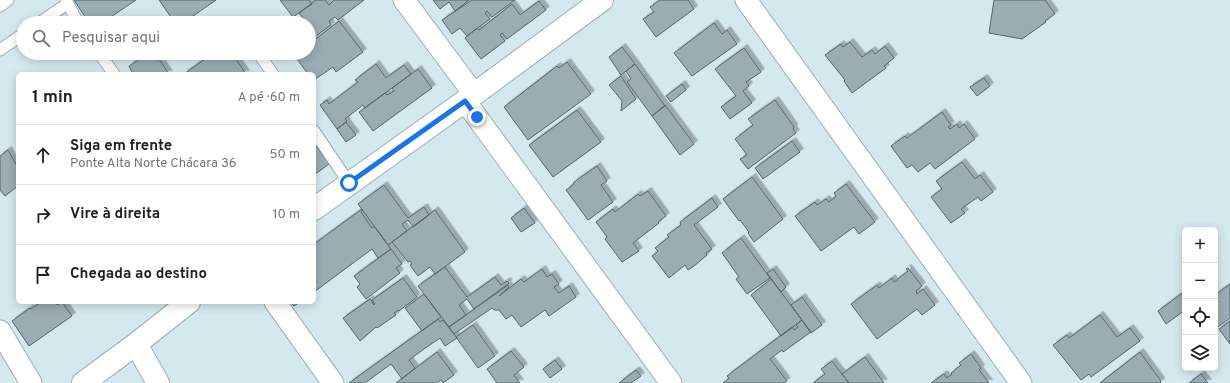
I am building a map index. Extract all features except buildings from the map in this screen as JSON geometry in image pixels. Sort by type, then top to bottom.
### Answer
[{"type":"street","points":[[404,0],[469,98],[671,383]]},
{"type":"street","points":[[316,208],[469,98],[602,0]]},
{"type":"street","points":[[746,0],[1021,383]]},
{"type":"street","points":[[83,383],[186,304]]},
{"type":"street","points":[[276,304],[333,383]]},
{"type":"street","points":[[0,331],[31,383]]},
{"type":"street","points":[[136,344],[158,383]]},
{"type":"lane","points":[[0,6],[8,0]]},
{"type":"lane","points":[[48,16],[66,2],[74,16]]},
{"type":"lane","points":[[0,50],[16,39]]},
{"type":"lane","points":[[104,60],[113,72]]},
{"type":"lane","points":[[263,60],[272,72]]},
{"type":"lane","points":[[316,134],[349,183]]},
{"type":"route","points":[[349,183],[465,101],[477,117]]}]
